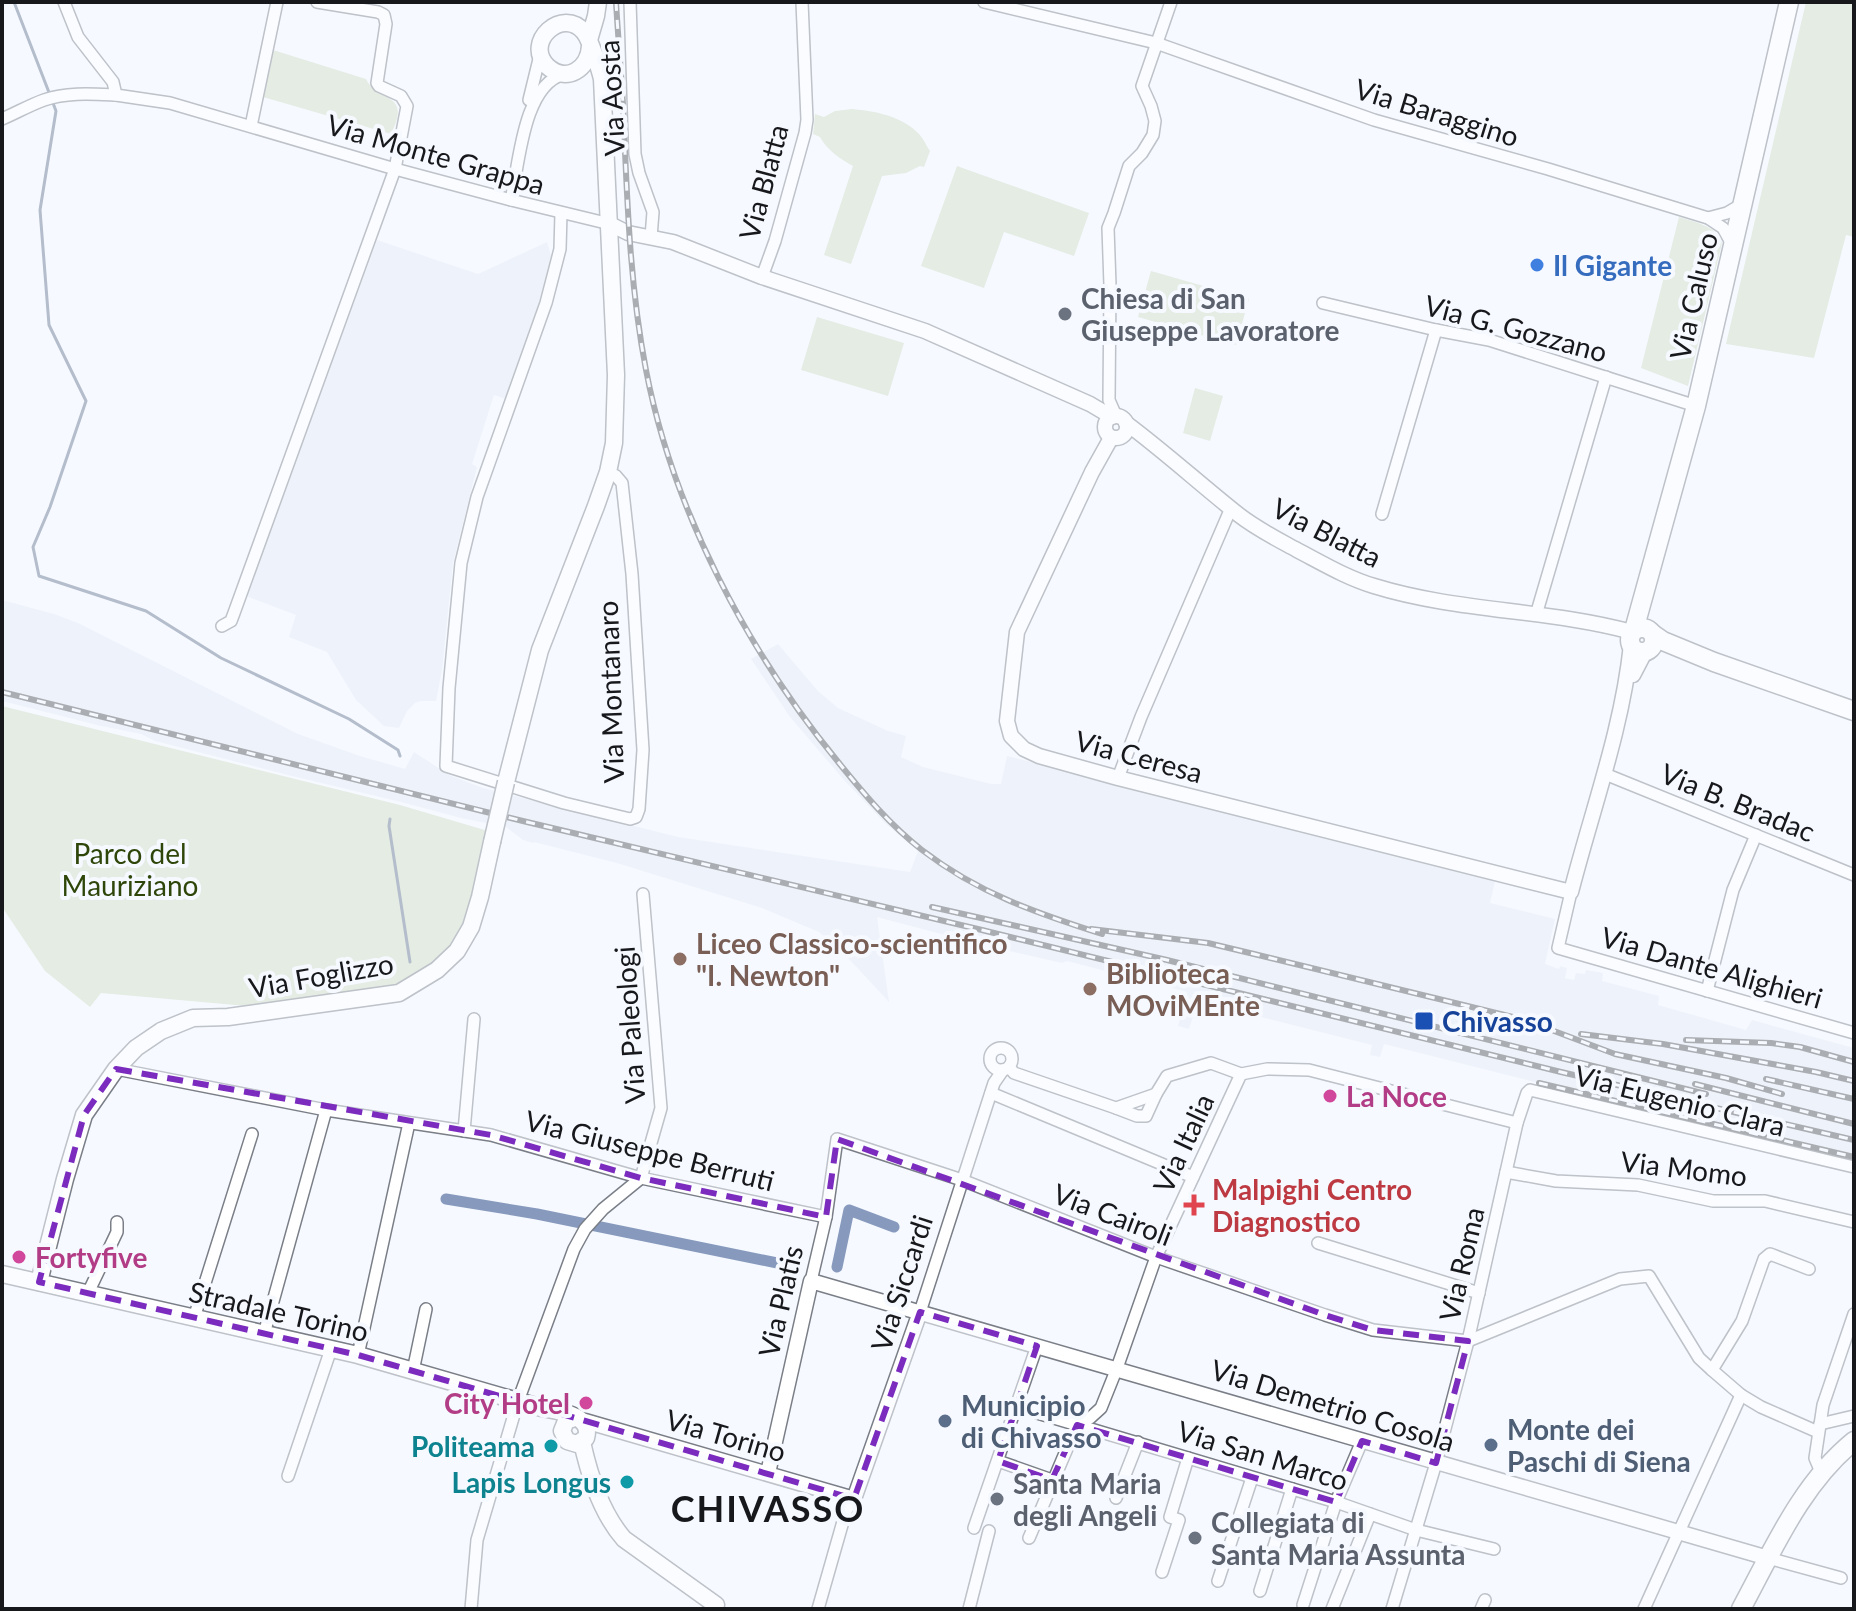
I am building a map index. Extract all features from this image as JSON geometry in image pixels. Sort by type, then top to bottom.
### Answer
[{"type":"main road","points":[[596,2],[586,16],[546,31],[539,46],[540,54],[549,68],[592,77],[602,94]]},
{"type":"main road","points":[[570,72],[586,62],[590,54],[596,2]]},
{"type":"main road","name":"Via Caluso","points":[[1642,639],[1644,598],[1696,406],[1733,247],[1726,216],[1789,3]]},
{"type":"main road","points":[[567,24],[584,32],[601,72],[616,407],[614,443],[608,472]]},
{"type":"main road","name":"Via Foglizzo","points":[[39,1282],[84,1115],[116,1069],[136,1048],[161,1031],[193,1018],[228,1017],[399,993],[437,970],[457,951],[471,927],[480,897],[540,650],[608,472]]},
{"type":"main road","points":[[1642,639],[1854,711]]},
{"type":"main road","name":"Stradale Torino","points":[[2,1274],[358,1355],[559,1411],[580,1420]]},
{"type":"main road","points":[[542,1408],[570,1438]]},
{"type":"main road","points":[[580,1420],[566,1421],[576,1462],[590,1479],[616,1531],[720,1608]]},
{"type":"main road","points":[[1741,1609],[1803,1498],[1821,1472],[1854,1441]]},
{"type":"street","points":[[64,2],[78,37],[113,82],[116,95]]},
{"type":"street","points":[[251,126],[277,2]]},
{"type":"street","points":[[222,626],[231,621],[395,169],[407,106],[401,96],[377,83],[384,15],[317,2]]},
{"type":"street","name":"Via Aosta","points":[[630,2],[635,154],[653,212],[651,237]]},
{"type":"street","name":"Via Blatta","points":[[762,277],[805,133],[807,111],[802,2]]},
{"type":"street","name":"Via Baraggino","points":[[984,2],[1156,43],[1374,120],[1726,216]]},
{"type":"street","points":[[1114,424],[1109,400],[1108,228],[1129,166],[1153,135],[1155,121],[1142,86],[1171,2]]},
{"type":"street","points":[[511,200],[526,110],[540,54]]},
{"type":"street","points":[[526,122],[544,86],[570,72]]},
{"type":"street","name":"Via Monte Grappa","points":[[2,119],[60,96],[116,95],[170,103],[395,169],[610,224]]},
{"type":"street","name":"Via Montanaro","points":[[561,213],[560,249],[546,303],[477,497],[461,563],[449,688],[446,766],[564,803],[630,819],[636,817],[639,809],[643,750],[634,604],[622,483],[608,472]]},
{"type":"street","name":"Via Blatta","points":[[610,224],[628,233],[673,242],[762,277],[925,331],[1081,401],[1114,424],[1157,446],[1231,508],[1268,534],[1356,580],[1411,596],[1589,621],[1642,639]]},
{"type":"street","name":"Via G. Gozzano","points":[[1323,303],[1489,340],[1696,406]]},
{"type":"street","points":[[1382,514],[1436,330]]},
{"type":"street","points":[[1536,615],[1606,377]]},
{"type":"street","name":"Via Ceresa","points":[[1114,424],[1017,632],[1007,721],[1011,736],[1024,749],[1039,756],[1571,892]]},
{"type":"street","points":[[1118,778],[1151,691],[1231,508]]},
{"type":"street","name":"Via Caluso","points":[[1558,948],[1620,709],[1642,639]]},
{"type":"street","name":"Via B. Bradac","points":[[1605,774],[1854,875]]},
{"type":"street","points":[[1707,991],[1733,890],[1756,835]]},
{"type":"street","name":"Via Paleologi","points":[[641,1178],[661,1108],[643,894]]},
{"type":"street","name":"Via Dante Alighieri","points":[[1558,948],[1854,1033]]},
{"type":"street","points":[[464,1131],[474,1019]]},
{"type":"street","name":"Via Siccardi","points":[[854,1499],[920,1312],[992,1088],[1002,1068],[1116,1108],[1156,1094],[1167,1076],[1211,1063],[1241,1074]]},
{"type":"street","name":"Via Giuseppe Berruti","points":[[116,1069],[326,1110],[491,1135],[641,1178],[826,1217]]},
{"type":"street","name":"Via Italia","points":[[1077,1425],[1101,1408],[1156,1257],[1241,1074],[1267,1069],[1309,1070],[1517,1123]]},
{"type":"street","points":[[992,1088],[1193,1177]]},
{"type":"street","name":"Via Eugenio Clara","points":[[1517,1123],[1527,1093],[1535,1089],[1854,1167]]},
{"type":"street","points":[[264,1334],[326,1110]]},
{"type":"street","points":[[358,1355],[409,1123]]},
{"type":"street","name":"Via Roma","points":[[1436,1463],[1468,1341],[1517,1123]]},
{"type":"street","points":[[194,1318],[252,1134]]},
{"type":"street","name":"Via Cairoli","points":[[837,1139],[962,1180],[1156,1257],[1325,1315],[1373,1330],[1468,1341]]},
{"type":"street","name":"Via Platis","points":[[768,1473],[826,1217],[837,1139]]},
{"type":"street","name":"Via Momo","points":[[1506,1172],[1556,1181],[1638,1185],[1713,1201],[1765,1201],[1854,1222]]},
{"type":"street","points":[[471,1609],[477,1540],[518,1401],[574,1249],[585,1229],[603,1209],[641,1178]]},
{"type":"street","points":[[88,1293],[117,1232],[117,1222]]},
{"type":"street","points":[[1318,1243],[1479,1293]]},
{"type":"street","points":[[1712,1370],[1742,1321],[1764,1259],[1770,1254],[1809,1269]]},
{"type":"street","points":[[1468,1341],[1620,1279],[1649,1276],[1699,1358],[1741,1395],[1761,1407],[1819,1428],[1854,1416]]},
{"type":"street","name":"Via Demetrio Cosola","points":[[811,1281],[1841,1578]]},
{"type":"street","points":[[413,1371],[426,1309]]},
{"type":"street","points":[[1821,1472],[1815,1458],[1823,1405],[1854,1314]]},
{"type":"street","points":[[974,1528],[1037,1346]]},
{"type":"street","points":[[288,1476],[331,1349]]},
{"type":"street","points":[[1644,1609],[1741,1395]]},
{"type":"street","name":"Via San Marco","points":[[1017,1407],[1336,1502],[1416,1530],[1494,1549]]},
{"type":"street","name":"Via Torino","points":[[580,1420],[854,1499]]},
{"type":"street","points":[[1029,1538],[1077,1425]]},
{"type":"street","points":[[1303,1605],[1336,1502],[1362,1441]]},
{"type":"street","points":[[1116,1498],[1138,1442]]},
{"type":"street","points":[[1162,1572],[1179,1520],[1170,1517],[1188,1458]]},
{"type":"street","points":[[998,1461],[1052,1480]]},
{"type":"street","points":[[1392,1609],[1436,1463]]},
{"type":"street","points":[[1218,1581],[1252,1478]]},
{"type":"street","points":[[1260,1591],[1292,1489]]},
{"type":"street","points":[[818,1609],[846,1511],[854,1499]]},
{"type":"street","points":[[1332,1609],[1370,1514]]},
{"type":"street","points":[[969,1609],[989,1531]]},
{"type":"highlighted area","points":[[116,1069],[491,1135],[641,1178],[826,1217],[837,1139],[1325,1315],[1373,1330],[1468,1341],[1436,1463],[1362,1441],[1336,1502],[1077,1425],[1052,1480],[998,1461],[1037,1346],[920,1312],[854,1499],[358,1355],[39,1282],[84,1115]]},
{"type":"shaded area","points":[[377,240],[478,274],[547,242],[551,256],[533,327],[506,399],[494,395],[472,464],[477,467],[453,563],[436,701],[415,703],[407,711],[399,728],[384,726],[356,700],[327,652],[289,637],[296,615],[246,596]]},
{"type":"shaded area","points":[[2,600],[78,623],[298,734],[360,756],[405,769],[414,752],[449,775],[483,788],[678,837],[910,872],[918,851],[885,823],[844,780],[790,717],[751,659],[778,644],[818,691],[838,708],[906,736],[901,757],[923,767],[1001,784],[1007,756],[1496,877],[1490,903],[1555,919],[1545,964],[1559,969],[1560,966],[1567,968],[1565,978],[1574,980],[1576,973],[1585,974],[1586,970],[1603,973],[1602,981],[1659,996],[1658,1005],[1746,1030],[1752,1020],[1854,1048],[1854,1162],[1384,1044],[1380,1057],[1370,1055],[1372,1045],[1198,1001],[1189,1029],[1178,1026],[1187,992],[877,917],[889,1002],[819,932],[762,908],[617,863],[523,840],[506,827],[292,776],[155,741],[141,734],[2,701]]},
{"type":"green space","points":[[1806,2],[1854,2],[1854,237],[1846,235],[1814,358],[1726,344]]},
{"type":"green space","points":[[273,50],[366,79],[396,104],[397,121],[391,134],[263,97]]},
{"type":"green space","points":[[852,109],[879,113],[905,123],[919,134],[930,151],[924,167],[882,176],[851,264],[824,255],[853,166],[834,154],[820,137],[813,134],[815,114],[824,117],[835,111]]},
{"type":"green space","points":[[957,166],[1089,213],[1074,256],[1004,232],[984,288],[921,266]]},
{"type":"green space","points":[[1679,217],[1710,228],[1722,243],[1688,386],[1641,368]]},
{"type":"green space","points":[[1151,271],[1249,299],[1236,345],[1138,317]]},
{"type":"green space","points":[[817,317],[904,343],[888,396],[801,370]]},
{"type":"green space","points":[[1195,388],[1223,396],[1210,441],[1183,433]]},
{"type":"green space","name":"Parco del Mauriziano","points":[[2,706],[400,805],[488,831],[472,916],[447,957],[398,985],[246,1006],[101,993],[90,1007],[45,971],[2,907]]},
{"type":"waterway","points":[[14,2],[50,95]]},
{"type":"waterway","points":[[53,103],[56,111],[40,210],[49,325],[86,401],[33,547],[39,576],[146,611],[221,658],[349,719],[398,750],[400,756]]},
{"type":"waterway","points":[[390,819],[410,962]]},
{"type":"waterway","points":[[446,1199],[537,1214],[792,1266]]},
{"type":"waterway","points":[[837,1267],[849,1210],[894,1227]]},
{"type":"railway","points":[[616,2],[632,271],[640,337],[658,423],[695,527],[718,578],[774,675],[806,720],[858,786],[899,830],[943,865],[986,890],[1031,910],[1102,934]]},
{"type":"railway","points":[[2,692],[527,822],[1854,1140]]},
{"type":"railway","points":[[932,907],[1167,960],[1706,1094]]},
{"type":"railway","points":[[1091,929],[1208,943],[1525,1020],[1615,1054],[1726,1078],[1782,1094]]},
{"type":"railway","points":[[1581,1034],[1663,1044],[1854,1081]]},
{"type":"railway","points":[[1686,1040],[1771,1043],[1800,1047],[1854,1062]]},
{"type":"railway","points":[[1766,1079],[1854,1099]]},
{"type":"railway","points":[[1539,1083],[1854,1157]]},
{"type":"railway","points":[[1695,1084],[1854,1124]]},
{"type":"place","name":"Il Gigante","points":[[1537,265]]},
{"type":"place","name":"Chiesa di San Giuseppe Lavoratore","points":[[1065,314]]},
{"type":"place","name":"Liceo Classico-scientifico \"I. Newton\"","points":[[680,959]]},
{"type":"place","name":"Biblioteca MOviMEnte","points":[[1090,989]]},
{"type":"place","name":"Chivasso","points":[[1424,1021]]},
{"type":"place","name":"La Noce","points":[[1330,1096]]},
{"type":"place","name":"Malpighi Centro Diagnostico","points":[[1194,1205]]},
{"type":"place","name":"Fortyfive","points":[[19,1257]]},
{"type":"place","name":"City Hotel","points":[[586,1403]]},
{"type":"place","name":"Municipio di Chivasso","points":[[945,1421]]},
{"type":"place","name":"Monte dei Paschi di Siena","points":[[1491,1445]]},
{"type":"place","name":"Politeama","points":[[551,1446]]},
{"type":"place","name":"Lapis Longus","points":[[627,1482]]},
{"type":"place","name":"Santa Maria degli Angeli","points":[[997,1499]]},
{"type":"place","name":"Collegiata di Santa Maria Assunta","points":[[1195,1538]]},
{"type":"district","name":"CHIVASSO","points":[[768,1508]]}]
